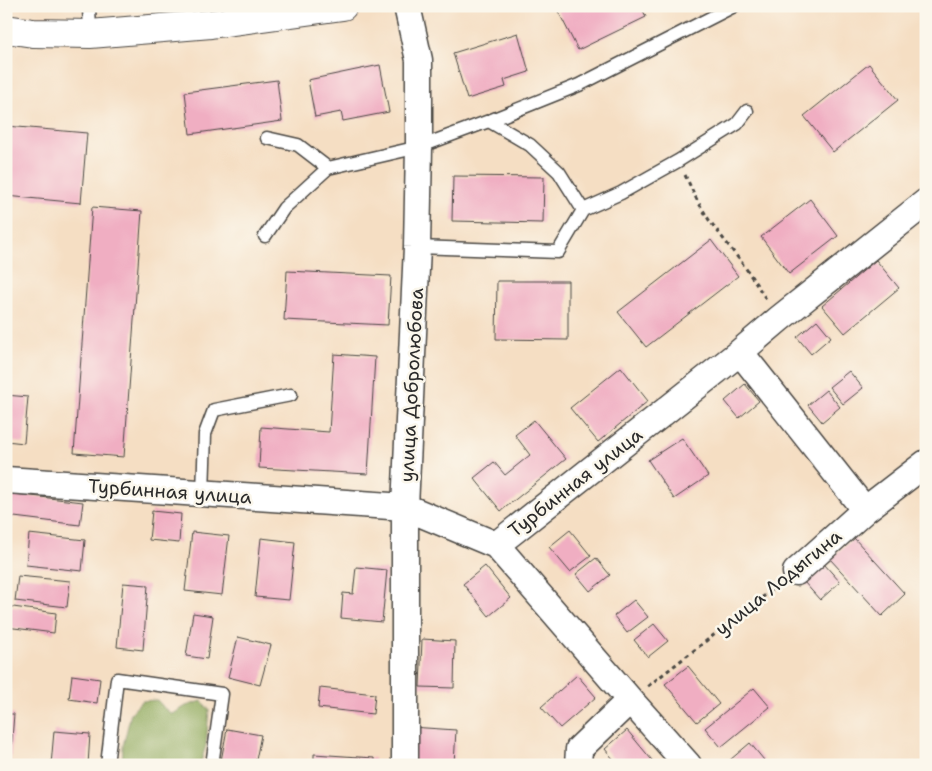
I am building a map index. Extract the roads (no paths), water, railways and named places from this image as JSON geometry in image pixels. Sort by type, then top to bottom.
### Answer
[{"type":"street","points":[[6,29],[33,33],[90,34],[211,24],[344,6]]},
{"type":"street","name":"улица Добролюбова","points":[[405,765],[405,507],[417,248],[419,146],[419,60],[407,6]]},
{"type":"street","name":"Турбинная улица","points":[[6,480],[405,507],[496,545],[926,202]]},
{"type":"street","points":[[740,352],[864,510]]},
{"type":"street","name":"улица Лодыгина","points":[[796,572],[864,510],[926,463]]},
{"type":"street","points":[[496,545],[688,765]]},
{"type":"street","points":[[578,765],[578,749],[630,700]]},
{"type":"lane","points":[[89,6],[90,34]]},
{"type":"lane","points":[[264,236],[284,208],[328,168],[419,146],[490,120],[578,84],[734,6]]},
{"type":"lane","points":[[417,248],[558,252],[583,210],[621,193],[678,161],[737,124],[747,111]]},
{"type":"lane","points":[[490,120],[530,145],[559,172],[583,210]]},
{"type":"lane","points":[[267,138],[298,145],[328,168]]},
{"type":"lane","points":[[203,492],[205,434],[214,410],[292,395]]},
{"type":"lane","points":[[107,765],[117,679],[222,694],[212,765]]}]
